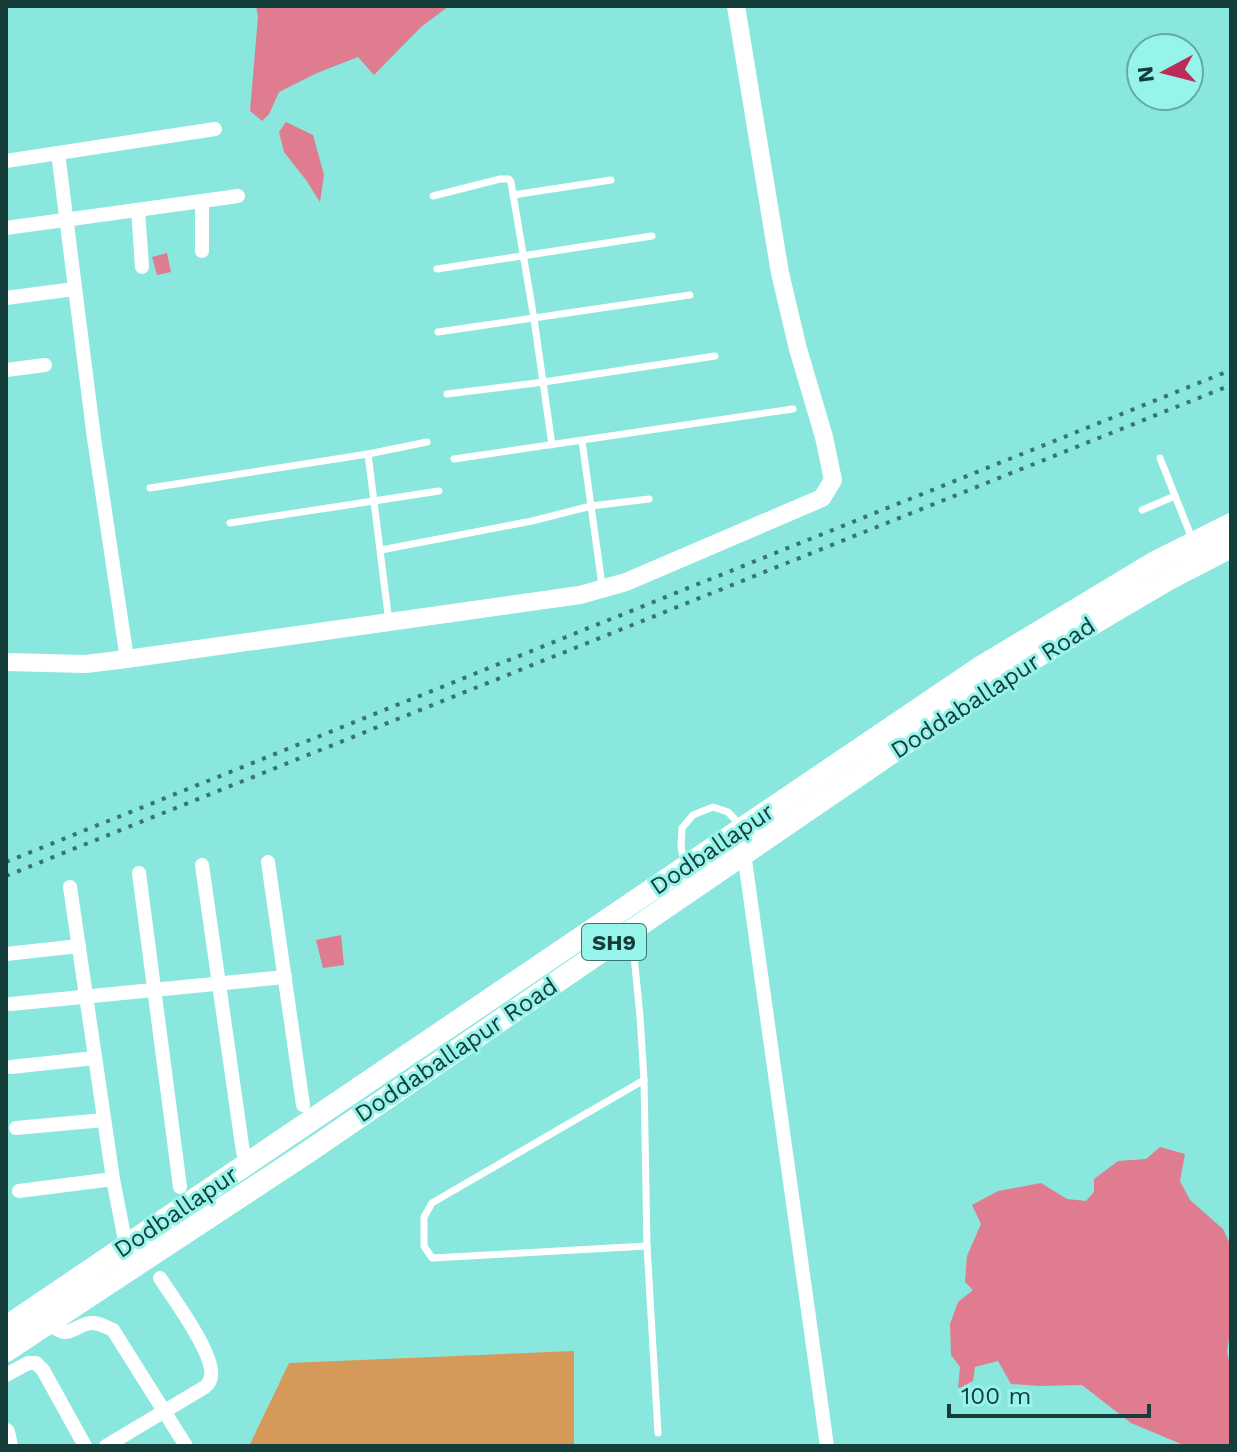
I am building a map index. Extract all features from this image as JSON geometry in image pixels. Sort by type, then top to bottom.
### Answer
[{"type":"main road","name":"Dodballapur","points":[[6,1327],[979,668],[1157,561],[1231,524]]},
{"type":"main road","name":"Doddaballapur Road","points":[[6,1351],[308,1152],[1004,676],[1169,579],[1231,547]]},
{"type":"street","points":[[6,662],[86,664],[580,595],[626,582],[822,498],[833,480],[780,273],[736,6]]},
{"type":"street","points":[[6,161],[215,129]]},
{"type":"street","points":[[58,153],[74,289],[127,659]]},
{"type":"street","points":[[6,228],[238,196]]},
{"type":"street","points":[[202,201],[202,251]]},
{"type":"street","points":[[138,210],[142,267]]},
{"type":"street","points":[[6,298],[74,289]]},
{"type":"street","points":[[6,370],[45,365]]},
{"type":"street","points":[[744,853],[827,1446]]},
{"type":"street","points":[[268,862],[303,1105]]},
{"type":"street","points":[[202,865],[243,1152]]},
{"type":"street","points":[[139,873],[180,1187]]},
{"type":"street","points":[[70,887],[113,1179],[126,1246]]},
{"type":"street","points":[[6,954],[79,946]]},
{"type":"street","points":[[11,1004],[285,977]]},
{"type":"street","points":[[11,1067],[95,1058]]},
{"type":"street","points":[[16,1128],[104,1120]]},
{"type":"street","points":[[19,1191],[113,1179]]},
{"type":"street","points":[[106,1446],[205,1387],[212,1375],[208,1354],[160,1278]]},
{"type":"street","points":[[49,1323],[56,1330],[64,1332],[87,1324],[100,1324],[113,1330],[186,1446]]},
{"type":"street","points":[[6,1375],[28,1363],[36,1363],[43,1370],[85,1446]]},
{"type":"street","points":[[6,1432],[9,1446]]},
{"type":"lane","points":[[433,196],[505,179],[511,182],[552,445]]},
{"type":"lane","points":[[513,195],[611,180]]},
{"type":"lane","points":[[437,269],[652,236]]},
{"type":"lane","points":[[438,332],[690,295]]},
{"type":"lane","points":[[447,394],[715,356]]},
{"type":"lane","points":[[454,459],[793,409]]},
{"type":"lane","points":[[582,441],[603,589]]},
{"type":"lane","points":[[150,488],[427,442]]},
{"type":"lane","points":[[368,454],[389,622]]},
{"type":"lane","points":[[1160,458],[1193,543]]},
{"type":"lane","points":[[230,523],[439,491]]},
{"type":"lane","points":[[1142,510],[1175,496]]},
{"type":"lane","points":[[381,550],[532,521],[591,506],[649,499]]},
{"type":"lane","points":[[685,868],[681,847],[682,828],[693,815],[713,807],[728,812],[743,828]]},
{"type":"lane","points":[[631,930],[644,1080],[647,1246],[658,1433]]},
{"type":"lane","points":[[644,1080],[432,1203],[424,1217],[424,1246],[432,1258],[647,1246]]},
{"type":"shaded area","points":[[256,6],[449,6],[421,27],[374,75],[358,57],[317,73],[279,92],[269,114],[262,121],[250,111],[258,17]]},
{"type":"shaded area","points":[[286,122],[313,135],[324,175],[320,202],[284,152],[279,132]]},
{"type":"shaded area","points":[[167,253],[171,272],[157,275],[152,257]]},
{"type":"shaded area","points":[[341,935],[344,965],[323,968],[316,940]]},
{"type":"shaded area","points":[[1160,1147],[1185,1154],[1180,1181],[1190,1200],[1223,1229],[1231,1246],[1231,1326],[1227,1351],[1231,1370],[1231,1446],[1186,1446],[1131,1423],[1082,1385],[1011,1384],[998,1361],[975,1367],[973,1381],[958,1389],[960,1367],[951,1355],[950,1324],[958,1302],[973,1290],[965,1282],[967,1256],[981,1224],[972,1205],[998,1191],[1041,1183],[1067,1199],[1086,1201],[1094,1192],[1094,1179],[1118,1161],[1146,1159]]},
{"type":"shaded area","points":[[574,1351],[574,1446],[249,1446],[289,1363]]},
{"type":"railway","points":[[6,862],[1231,370]]},
{"type":"railway","points":[[6,876],[1231,385]]}]
